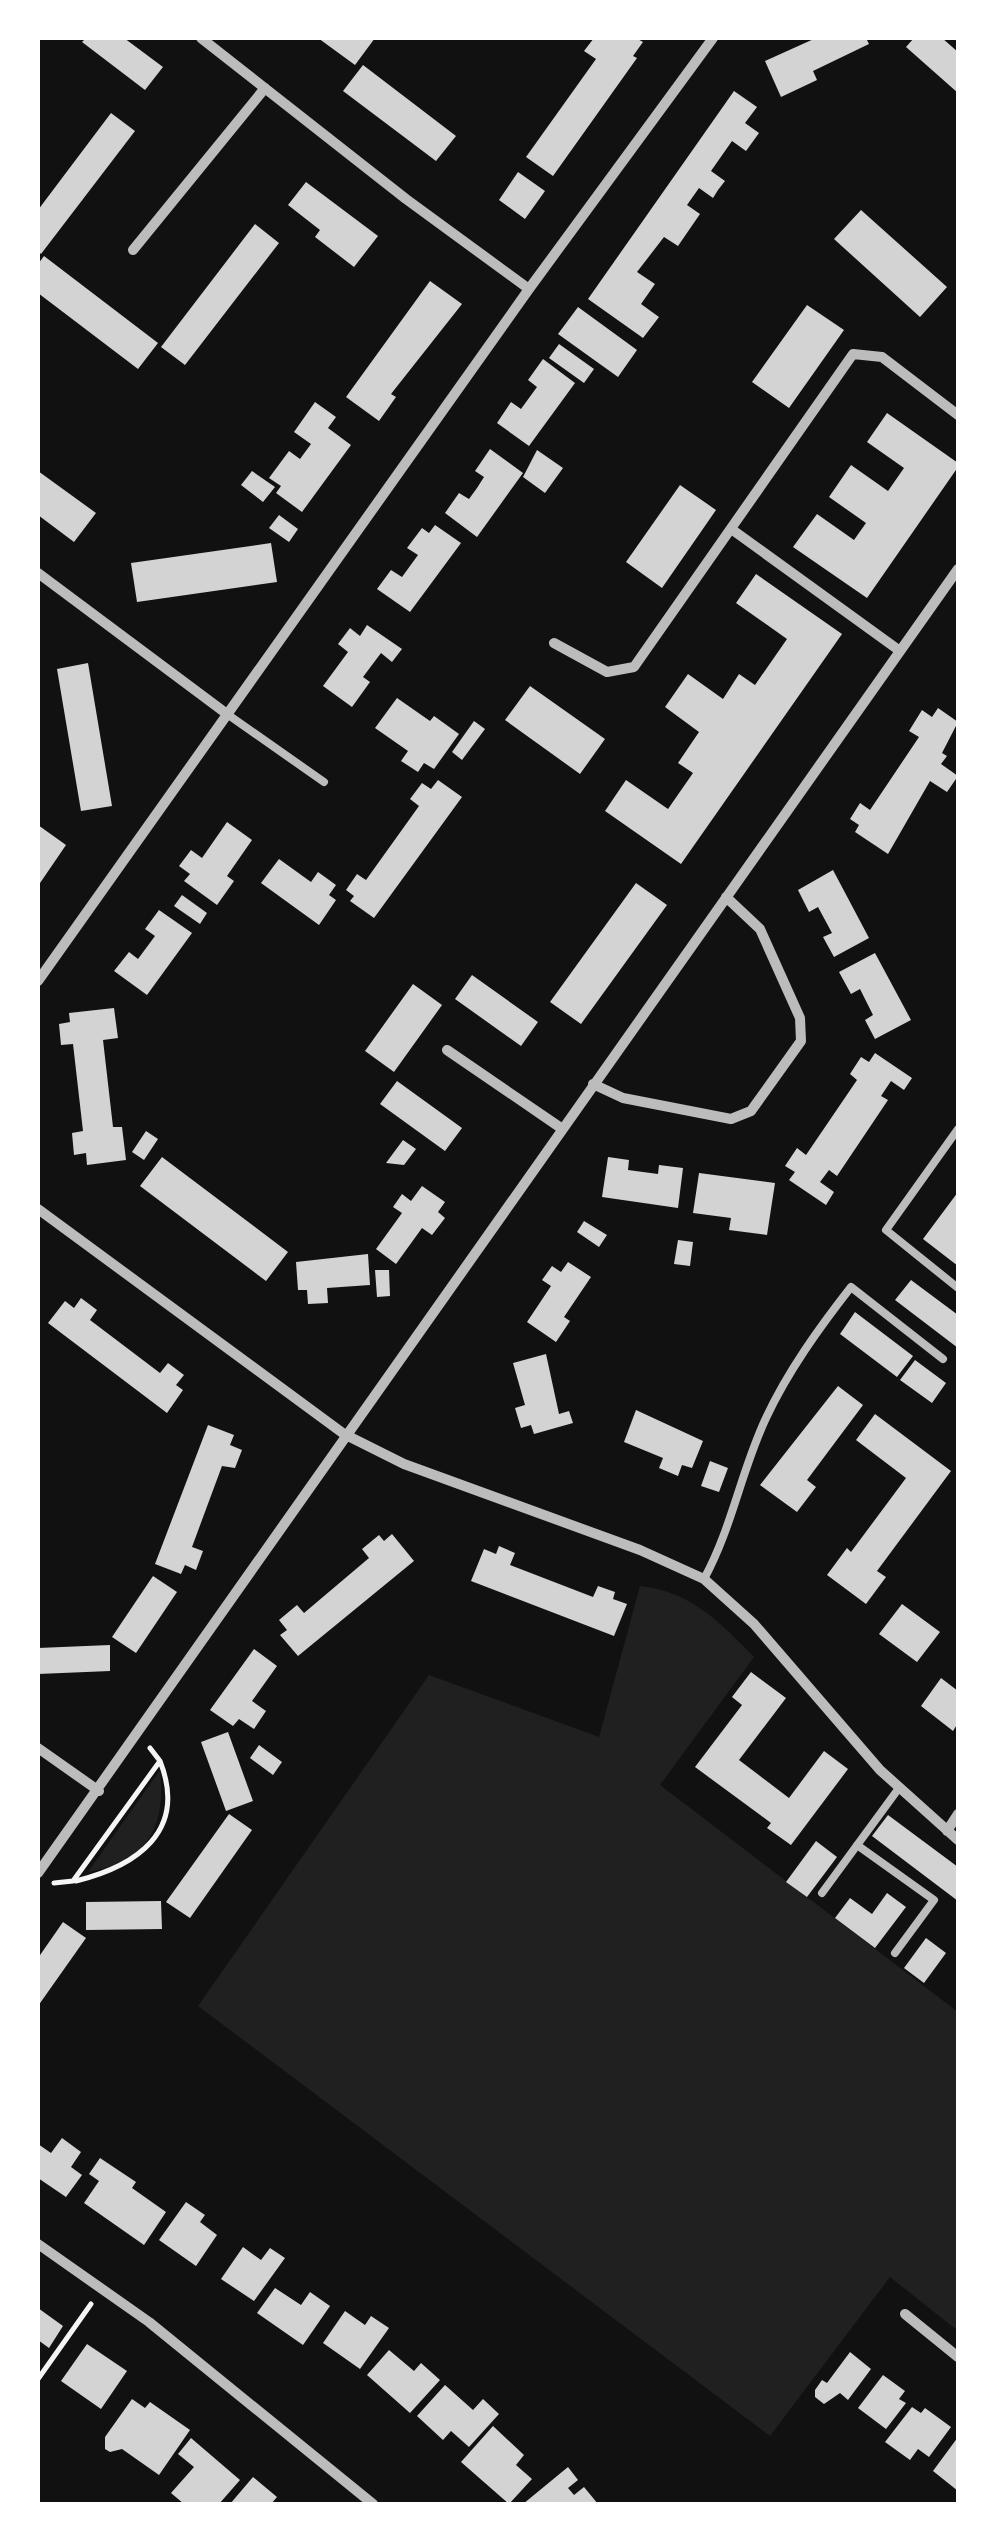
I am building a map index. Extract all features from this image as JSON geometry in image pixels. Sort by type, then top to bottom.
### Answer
[{"type":"street","points":[[201,38],[528,289]]},
{"type":"street","points":[[38,981],[528,289],[714,38]]},
{"type":"street","points":[[133,250],[266,88]]},
{"type":"street","points":[[554,643],[607,672],[634,667],[734,530],[853,354],[882,357],[958,415]]},
{"type":"street","points":[[734,530],[900,651]]},
{"type":"street","points":[[38,1873],[139,1734],[344,1434],[958,569]]},
{"type":"street","points":[[38,573],[227,714]]},
{"type":"street","points":[[593,1084],[623,1098],[730,1119],[751,1111],[781,1069],[801,1040],[800,1018],[760,929],[726,897]]},
{"type":"street","points":[[447,1050],[562,1128]]},
{"type":"street","points":[[38,1209],[344,1434],[404,1464],[640,1550],[704,1579],[754,1624],[899,1788],[958,1840]]},
{"type":"street","points":[[38,1748],[99,1791]]},
{"type":"street","points":[[946,1831],[958,1814]]},
{"type":"street","points":[[38,2244],[150,2322],[373,2504]]},
{"type":"street","points":[[905,2314],[958,2357]]},
{"type":"lane","points":[[227,714],[324,782]]},
{"type":"lane","points":[[958,1128],[886,1230],[958,1288]]},
{"type":"lane","points":[[704,1579],[728,1531],[766,1417],[816,1332],[851,1287],[943,1359]]},
{"type":"lane","points":[[822,1893],[899,1788]]},
{"type":"lane","points":[[857,1845],[934,1900],[895,1953]]},
{"type":"path","points":[[38,1873],[50,1883],[73,1882],[115,1871],[138,1859],[154,1837],[166,1811],[166,1777],[160,1761],[139,1734]]},
{"type":"path","points":[[73,1882],[160,1761]]},
{"type":"path","points":[[38,2379],[101,2289]]},
{"type":"shaded area","points":[[640,1586],[689,1601],[716,1620],[754,1657],[660,1785],[958,2012],[958,2331],[890,2277],[770,2436],[198,2006],[429,1675],[599,1737]]},
{"type":"shaded area","points":[[160,1770],[160,1809],[149,1839],[125,1860],[88,1872]]},
{"type":"building","points":[[86,38],[124,38],[163,67],[145,90],[82,42]]},
{"type":"building","points":[[318,38],[375,38],[355,65]]},
{"type":"building","points":[[594,38],[636,38],[643,42],[633,56],[637,58],[553,176],[526,157],[596,59],[584,51]]},
{"type":"building","points":[[816,38],[866,38],[869,44],[813,71],[817,80],[781,97],[765,61]]},
{"type":"building","points":[[914,38],[942,38],[958,52],[958,93],[906,47]]},
{"type":"building","points":[[363,65],[456,136],[436,161],[343,91]]},
{"type":"building","points":[[734,91],[757,107],[745,123],[759,133],[746,151],[732,141],[711,171],[725,181],[713,198],[699,188],[687,205],[700,214],[678,246],[664,237],[637,272],[655,284],[641,304],[659,317],[643,338],[588,299]]},
{"type":"building","points":[[111,113],[135,131],[41,254],[38,210]]},
{"type":"building","points":[[518,172],[545,191],[525,219],[499,200]]},
{"type":"building","points":[[306,182],[378,236],[354,267],[315,237],[320,230],[288,205]]},
{"type":"building","points":[[861,210],[947,287],[920,317],[834,239]]},
{"type":"building","points":[[255,224],[279,243],[185,365],[161,347]]},
{"type":"building","points":[[44,256],[158,343],[138,369],[38,293],[38,264]]},
{"type":"building","points":[[430,281],[462,304],[391,394],[396,397],[379,421],[346,397]]},
{"type":"building","points":[[807,305],[844,330],[789,408],[752,382]]},
{"type":"building","points":[[578,307],[637,350],[618,377],[558,334]]},
{"type":"building","points":[[559,344],[594,369],[584,383],[549,358]]},
{"type":"building","points":[[543,359],[575,383],[529,446],[497,423],[511,402],[521,409],[537,387],[528,380]]},
{"type":"building","points":[[315,402],[336,417],[328,428],[351,445],[302,512],[276,493],[281,486],[269,478],[289,451],[300,459],[311,444],[294,432]]},
{"type":"building","points":[[887,413],[958,463],[958,467],[867,598],[793,547],[817,514],[854,540],[866,523],[829,497],[851,465],[888,491],[904,468],[867,442]]},
{"type":"building","points":[[490,449],[523,473],[477,537],[445,513],[459,493],[469,499],[477,488],[484,477],[475,471]]},
{"type":"building","points":[[537,450],[563,468],[545,493],[523,477]]},
{"type":"building","points":[[38,471],[96,513],[74,542],[38,515]]},
{"type":"building","points":[[252,471],[275,487],[263,502],[241,485]]},
{"type":"building","points":[[680,485],[716,510],[662,588],[626,562]]},
{"type":"building","points":[[279,515],[298,529],[289,542],[269,528]]},
{"type":"building","points":[[435,525],[461,543],[410,612],[377,589],[391,570],[402,577],[418,555],[407,548],[422,528],[429,533]]},
{"type":"building","points":[[271,543],[277,582],[137,602],[131,563]]},
{"type":"building","points":[[756,574],[842,634],[681,864],[605,811],[626,780],[668,809],[693,773],[678,763],[699,732],[665,707],[688,674],[723,699],[739,674],[755,685],[787,639],[736,603]]},
{"type":"building","points":[[367,625],[402,649],[392,662],[381,653],[363,677],[370,682],[352,707],[323,686],[348,652],[338,644],[350,628],[360,636]]},
{"type":"building","points":[[88,663],[112,806],[81,811],[57,669]]},
{"type":"building","points":[[530,686],[605,739],[580,774],[505,720]]},
{"type":"building","points":[[397,698],[430,721],[434,716],[459,734],[434,769],[424,763],[418,772],[401,761],[408,751],[375,728]]},
{"type":"building","points":[[938,708],[958,722],[942,753],[947,756],[941,764],[958,776],[947,792],[930,781],[888,854],[855,832],[859,825],[850,819],[860,803],[870,810],[919,737],[909,731],[922,710],[932,717]]},
{"type":"building","points":[[474,721],[485,729],[462,760],[452,752]]},
{"type":"building","points":[[438,780],[462,797],[374,918],[350,901],[354,896],[346,890],[357,874],[366,880],[419,806],[410,799],[422,783],[431,789]]},
{"type":"building","points":[[227,822],[252,840],[227,876],[234,881],[217,905],[184,881],[190,874],[179,866],[191,850],[202,858]]},
{"type":"building","points":[[38,825],[66,845],[38,886]]},
{"type":"building","points":[[279,859],[311,882],[318,872],[336,885],[329,895],[336,900],[319,925],[261,883]]},
{"type":"building","points":[[833,870],[869,938],[834,957],[823,937],[832,933],[818,907],[809,912],[798,890]]},
{"type":"building","points":[[636,883],[667,905],[581,1024],[550,1002]]},
{"type":"building","points":[[182,895],[207,913],[200,924],[174,906]]},
{"type":"building","points":[[159,910],[192,933],[147,995],[114,971],[129,952],[138,959],[155,936],[145,929]]},
{"type":"building","points":[[875,953],[911,1020],[875,1039],[865,1020],[873,1015],[860,989],[851,994],[839,972]]},
{"type":"building","points":[[472,975],[538,1022],[521,1046],[455,999]]},
{"type":"building","points":[[413,984],[442,1005],[394,1072],[365,1051]]},
{"type":"building","points":[[114,1008],[118,1038],[103,1040],[113,1127],[122,1127],[126,1160],[87,1165],[86,1153],[74,1155],[72,1133],[83,1131],[73,1044],[61,1045],[59,1024],[70,1022],[69,1013]]},
{"type":"building","points":[[875,1053],[912,1078],[904,1090],[891,1081],[881,1096],[888,1100],[837,1176],[829,1170],[820,1182],[834,1192],[826,1205],[789,1180],[795,1172],[785,1166],[797,1148],[806,1155],[857,1080],[850,1074],[861,1057],[869,1062]]},
{"type":"building","points":[[397,1081],[462,1128],[445,1151],[380,1104]]},
{"type":"building","points":[[146,1131],[158,1139],[144,1160],[132,1152]]},
{"type":"building","points":[[403,1140],[416,1149],[404,1165],[386,1163]]},
{"type":"building","points":[[162,1157],[288,1252],[266,1281],[140,1186]]},
{"type":"building","points":[[608,1157],[629,1160],[628,1170],[658,1174],[659,1165],[683,1168],[678,1208],[602,1197]]},
{"type":"building","points":[[699,1173],[775,1183],[767,1235],[729,1230],[731,1218],[693,1213]]},
{"type":"building","points":[[422,1186],[445,1202],[438,1212],[445,1218],[432,1235],[422,1228],[396,1264],[376,1249],[402,1213],[393,1207],[402,1194],[411,1201]]},
{"type":"building","points":[[958,1192],[958,1266],[923,1239]]},
{"type":"building","points":[[584,1221],[607,1235],[599,1247],[577,1232]]},
{"type":"building","points":[[678,1240],[693,1242],[690,1266],[674,1264]]},
{"type":"building","points":[[368,1254],[370,1285],[327,1288],[328,1303],[308,1304],[307,1290],[298,1290],[296,1262]]},
{"type":"building","points":[[568,1262],[591,1277],[564,1317],[570,1321],[556,1342],[527,1322],[551,1286],[542,1280],[552,1266],[561,1272]]},
{"type":"building","points":[[375,1270],[389,1270],[390,1296],[377,1297]]},
{"type":"building","points":[[911,1280],[958,1315],[958,1348],[895,1300]]},
{"type":"building","points":[[81,1298],[97,1310],[90,1320],[160,1373],[168,1363],[184,1375],[176,1385],[183,1390],[167,1413],[48,1323],[65,1301],[74,1308]]},
{"type":"building","points":[[855,1312],[913,1356],[897,1377],[840,1334]]},
{"type":"building","points":[[546,1354],[559,1414],[569,1411],[573,1423],[534,1434],[531,1425],[521,1428],[515,1408],[525,1405],[513,1363]]},
{"type":"building","points":[[915,1360],[946,1383],[932,1403],[900,1380]]},
{"type":"building","points":[[838,1386],[863,1405],[807,1480],[816,1487],[797,1512],[760,1485]]},
{"type":"building","points":[[636,1410],[703,1441],[692,1468],[682,1465],[678,1476],[659,1468],[663,1458],[624,1442]]},
{"type":"building","points":[[875,1414],[951,1471],[877,1571],[886,1577],[866,1604],[827,1575],[847,1548],[851,1552],[906,1478],[856,1440]]},
{"type":"building","points":[[208,1425],[234,1435],[230,1445],[242,1450],[235,1468],[222,1466],[192,1547],[203,1551],[196,1570],[185,1565],[181,1574],[155,1564]]},
{"type":"building","points":[[710,1461],[728,1468],[719,1492],[701,1486]]},
{"type":"building","points":[[392,1534],[414,1561],[298,1656],[280,1635],[287,1630],[279,1620],[297,1605],[304,1613],[369,1558],[362,1549],[379,1535],[384,1541]]},
{"type":"building","points":[[499,1546],[515,1553],[510,1565],[593,1597],[598,1586],[615,1592],[613,1599],[627,1604],[614,1636],[471,1581],[484,1549],[496,1554]]},
{"type":"building","points":[[153,1576],[177,1592],[136,1653],[112,1637]]},
{"type":"building","points":[[902,1604],[940,1632],[917,1662],[879,1634]]},
{"type":"building","points":[[110,1645],[110,1671],[38,1674],[38,1648]]},
{"type":"building","points":[[254,1649],[277,1666],[252,1701],[266,1711],[254,1729],[239,1719],[233,1726],[210,1710]]},
{"type":"building","points":[[751,1672],[786,1698],[739,1760],[789,1798],[824,1751],[848,1769],[791,1845],[767,1828],[771,1823],[695,1767],[742,1705],[732,1697]]},
{"type":"building","points":[[941,1678],[958,1691],[958,1723],[953,1731],[921,1706]]},
{"type":"building","points":[[228,1732],[253,1801],[226,1811],[201,1742]]},
{"type":"building","points":[[259,1745],[282,1762],[273,1775],[250,1758]]},
{"type":"building","points":[[229,1814],[252,1830],[190,1918],[166,1902]]},
{"type":"building","points":[[888,1815],[958,1867],[958,1901],[872,1836]]},
{"type":"building","points":[[816,1841],[837,1857],[807,1897],[786,1882]]},
{"type":"building","points":[[887,1893],[906,1907],[875,1948],[835,1918],[850,1898],[872,1914]]},
{"type":"building","points":[[161,1901],[162,1929],[86,1930],[86,1902]]},
{"type":"building","points":[[63,1922],[86,1938],[38,2006],[38,1958]]},
{"type":"building","points":[[926,1938],[946,1953],[924,1983],[904,1968]]},
{"type":"building","points":[[62,2138],[81,2152],[71,2167],[82,2175],[66,2197],[38,2178],[38,2144],[51,2153]]},
{"type":"building","points":[[100,2158],[136,2182],[132,2188],[166,2212],[144,2245],[84,2203],[99,2181],[89,2174]]},
{"type":"building","points":[[186,2202],[205,2215],[200,2222],[217,2235],[196,2266],[159,2240]]},
{"type":"building","points":[[243,2247],[261,2260],[270,2248],[285,2258],[254,2301],[221,2279]]},
{"type":"building","points":[[275,2288],[301,2305],[310,2292],[330,2306],[303,2345],[257,2313]]},
{"type":"building","points":[[38,2308],[63,2326],[49,2348],[38,2340]]},
{"type":"building","points":[[345,2311],[365,2325],[371,2316],[389,2328],[360,2369],[323,2343]]},
{"type":"building","points":[[87,2344],[127,2371],[101,2409],[61,2381]]},
{"type":"building","points":[[389,2350],[414,2371],[421,2363],[440,2380],[410,2413],[367,2375]]},
{"type":"building","points":[[850,2352],[871,2369],[848,2400],[840,2393],[824,2404],[815,2397],[815,2390],[822,2380],[827,2383]]},
{"type":"building","points":[[883,2375],[905,2391],[899,2399],[906,2403],[886,2429],[858,2408]]},
{"type":"building","points":[[445,2385],[473,2410],[483,2399],[499,2414],[469,2447],[451,2431],[443,2440],[417,2416]]},
{"type":"building","points":[[132,2399],[145,2408],[150,2402],[190,2430],[159,2475],[122,2449],[105,2449],[105,2437]]},
{"type":"building","points":[[912,2407],[921,2413],[925,2408],[951,2427],[929,2457],[918,2449],[910,2460],[885,2442]]},
{"type":"building","points":[[493,2426],[524,2455],[516,2465],[532,2479],[509,2504],[461,2462]]},
{"type":"building","points":[[958,2437],[958,2491],[933,2471]]},
{"type":"building","points":[[191,2438],[240,2480],[219,2504],[184,2504],[171,2493],[194,2467],[178,2454]]},
{"type":"building","points":[[568,2467],[578,2480],[568,2488],[574,2495],[584,2487],[598,2504],[523,2504]]},
{"type":"building","points":[[253,2477],[277,2497],[271,2504],[230,2504]]}]
